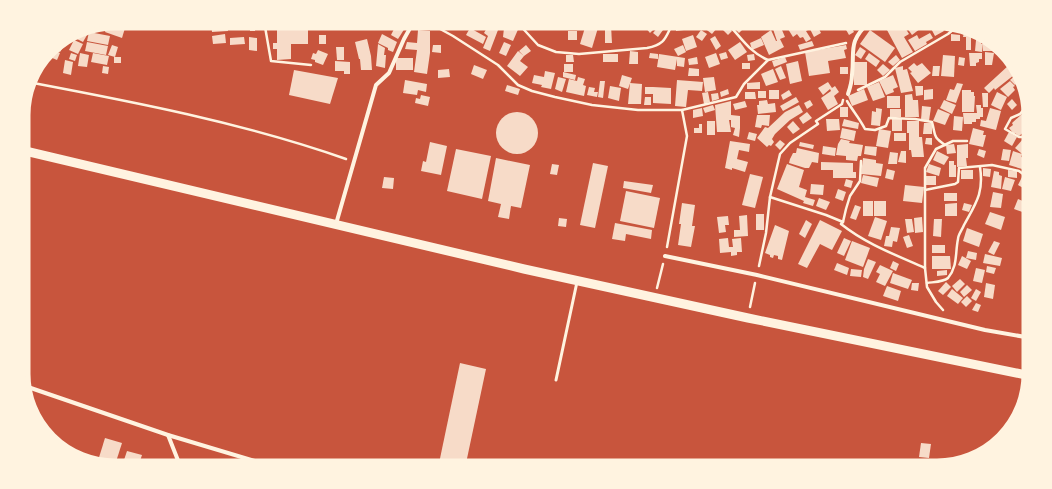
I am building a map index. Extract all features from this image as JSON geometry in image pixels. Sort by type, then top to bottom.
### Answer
[{"type":"main road","points":[[28,152],[578,280],[748,318],[1024,375]]},
{"type":"street","points":[[336,224],[376,85],[389,73],[410,28]]},
{"type":"street","points":[[848,94],[852,75],[852,52],[854,41],[864,28]]},
{"type":"street","points":[[665,256],[757,275],[985,330],[1024,337]]},
{"type":"street","points":[[29,389],[168,435],[255,461]]},
{"type":"street","points":[[168,435],[178,461]]},
{"type":"lane","points":[[556,380],[578,280]]},
{"type":"path","points":[[265,28],[271,61],[311,65]]},
{"type":"path","points":[[438,28],[498,65],[518,85],[532,91],[592,105],[638,110],[682,110],[736,97],[744,84],[768,60],[854,41]]},
{"type":"path","points":[[522,28],[538,45],[556,52],[579,54],[656,46],[667,38],[671,28]]},
{"type":"path","points":[[730,28],[748,48],[760,57],[768,60]]},
{"type":"path","points":[[848,94],[881,79],[900,62],[953,30]]},
{"type":"path","points":[[34,83],[108,97],[240,127],[354,161]]},
{"type":"path","points":[[748,318],[766,232],[770,196],[780,154],[790,143],[818,124],[816,121],[842,104],[843,99],[845,98],[861,121],[864,129],[875,130],[886,126],[889,118],[916,119],[932,122],[933,131],[937,139],[945,145]]},
{"type":"path","points":[[654,297],[665,256],[687,136],[682,110]]},
{"type":"path","points":[[1024,110],[1020,114],[1011,118],[1005,129],[1019,138],[1024,138]]},
{"type":"path","points":[[952,322],[936,302],[927,287],[925,268],[925,168],[936,149],[953,141],[967,141]]},
{"type":"path","points":[[861,161],[860,181],[850,196],[843,222],[841,224],[853,234],[872,245],[925,268]]},
{"type":"path","points":[[925,190],[955,184],[958,182],[959,168],[992,166],[1020,171],[1023,174],[1024,171]]},
{"type":"path","points":[[927,283],[945,280],[949,277],[954,266],[958,239],[979,197],[982,186],[980,167]]},
{"type":"path","points":[[770,196],[843,222]]},
{"type":"building","points":[[125,28],[122,38],[105,32],[106,29]]},
{"type":"building","points":[[212,28],[228,28],[228,31],[212,32]]},
{"type":"building","points":[[250,28],[255,28],[255,31],[250,31]]},
{"type":"building","points":[[277,28],[305,30],[305,28],[310,28],[310,30],[308,30],[308,44],[291,44],[291,59],[277,60],[277,49],[273,49],[273,43],[277,43]]},
{"type":"building","points":[[313,28],[320,28],[320,30],[313,30]]},
{"type":"building","points":[[394,28],[405,28],[398,39],[391,35]]},
{"type":"building","points":[[470,28],[486,37],[483,44],[466,35]]},
{"type":"building","points":[[487,28],[498,30],[490,51],[483,48],[488,36],[484,33]]},
{"type":"building","points":[[504,28],[519,28],[513,41],[503,37]]},
{"type":"building","points":[[585,28],[598,28],[592,48],[580,44]]},
{"type":"building","points":[[605,28],[611,28],[612,43],[605,43]]},
{"type":"building","points":[[646,28],[654,29],[650,33]]},
{"type":"building","points":[[657,28],[661,28],[663,30],[658,37],[653,33]]},
{"type":"building","points":[[676,28],[684,28],[684,30],[676,31]]},
{"type":"building","points":[[704,28],[717,28],[712,34]]},
{"type":"building","points":[[721,28],[729,28],[732,31],[728,35]]},
{"type":"building","points":[[734,28],[744,28],[739,33]]},
{"type":"building","points":[[773,28],[781,28],[785,37],[780,39],[784,47],[769,55],[761,37],[771,30],[777,41]]},
{"type":"building","points":[[818,28],[821,33],[814,37],[810,29],[806,31],[811,39],[806,42],[803,37],[800,38],[797,34],[793,37],[788,29]]},
{"type":"building","points":[[845,28],[852,28],[854,32],[849,35]]},
{"type":"building","points":[[891,28],[896,28],[897,30],[905,28],[909,34],[904,37],[913,52],[902,58],[887,30]]},
{"type":"building","points":[[907,28],[921,28],[912,35]]},
{"type":"building","points":[[931,28],[942,28],[944,31],[935,36]]},
{"type":"building","points":[[418,30],[430,31],[430,53],[427,74],[414,72],[417,50],[405,49],[407,42],[417,43]]},
{"type":"building","points":[[701,30],[707,34],[702,41],[696,37]]},
{"type":"building","points":[[870,30],[895,48],[885,62],[860,44]]},
{"type":"building","points":[[568,31],[577,31],[577,40],[568,40]]},
{"type":"building","points":[[90,32],[110,36],[108,45],[87,41]]},
{"type":"building","points":[[930,33],[933,38],[926,42],[927,44],[915,51],[908,40],[917,35],[919,39]]},
{"type":"building","points":[[964,33],[976,38],[971,38],[971,50],[966,50],[966,37],[963,37]]},
{"type":"building","points":[[85,34],[87,35],[83,42],[75,38]]},
{"type":"building","points":[[225,34],[226,43],[213,44],[212,36]]},
{"type":"building","points":[[382,34],[397,42],[393,52],[378,43]]},
{"type":"building","points":[[951,34],[960,35],[960,41],[951,41]]},
{"type":"building","points":[[319,35],[326,35],[326,44],[319,44]]},
{"type":"building","points":[[693,35],[697,47],[686,51],[682,39]]},
{"type":"building","points":[[715,36],[721,46],[716,50],[710,39]]},
{"type":"building","points":[[244,37],[245,44],[230,45],[230,38]]},
{"type":"building","points":[[249,37],[257,38],[257,51],[249,50]]},
{"type":"building","points":[[761,38],[764,45],[752,50],[750,43]]},
{"type":"building","points":[[367,39],[371,56],[372,70],[361,70],[360,59],[355,42]]},
{"type":"building","points":[[74,40],[83,44],[78,54],[69,50]]},
{"type":"building","points":[[976,40],[981,40],[981,44],[983,44],[982,52],[975,51]]},
{"type":"building","points":[[812,41],[814,46],[800,50],[798,45]]},
{"type":"building","points":[[983,41],[996,51],[983,51]]},
{"type":"building","points":[[87,42],[108,46],[106,55],[85,51]]},
{"type":"building","points":[[504,42],[511,45],[506,56],[499,53]]},
{"type":"building","points":[[740,42],[747,52],[735,60],[728,50]]},
{"type":"building","points":[[378,44],[385,48],[385,68],[376,66]]},
{"type":"building","points":[[112,45],[118,47],[115,57],[108,55]]},
{"type":"building","points":[[433,45],[441,45],[441,53],[432,52]]},
{"type":"building","points":[[526,45],[531,51],[524,56],[519,51]]},
{"type":"building","points":[[683,45],[686,52],[678,56],[674,49]]},
{"type":"building","points":[[846,45],[847,49],[844,50],[846,58],[828,61],[830,73],[809,76],[805,52]]},
{"type":"building","points":[[64,46],[60,52],[57,50]]},
{"type":"building","points":[[336,47],[344,47],[344,60],[337,60]]},
{"type":"building","points":[[860,47],[866,51],[861,59],[855,55]]},
{"type":"building","points":[[318,50],[328,54],[323,65],[311,59],[313,53],[316,54]]},
{"type":"building","points":[[56,51],[60,53],[57,60],[50,57]]},
{"type":"building","points":[[518,51],[524,56],[520,61],[528,67],[520,76],[507,66]]},
{"type":"building","points":[[630,51],[638,52],[638,64],[629,64]]},
{"type":"building","points":[[726,52],[728,58],[721,60],[719,54]]},
{"type":"building","points":[[985,52],[994,53],[992,65],[985,65]]},
{"type":"building","points":[[71,53],[77,55],[75,61],[69,59]]},
{"type":"building","points":[[80,53],[89,55],[87,67],[78,66]]},
{"type":"building","points":[[93,53],[109,56],[107,65],[91,62]]},
{"type":"building","points":[[650,53],[658,54],[658,59],[649,58]]},
{"type":"building","points":[[716,53],[720,64],[709,68],[705,57]]},
{"type":"building","points":[[869,53],[880,61],[876,67],[865,59]]},
{"type":"building","points":[[969,53],[982,53],[982,59],[979,59],[976,66],[970,66]]},
{"type":"building","points":[[603,54],[618,54],[618,62],[603,62]]},
{"type":"building","points":[[659,54],[685,58],[684,67],[677,66],[677,59],[675,70],[657,67]]},
{"type":"building","points":[[754,54],[755,60],[748,61],[747,55]]},
{"type":"building","points":[[566,55],[573,55],[574,62],[566,62]]},
{"type":"building","points":[[896,55],[900,60],[893,66],[888,62]]},
{"type":"building","points":[[943,55],[955,56],[954,77],[941,76]]},
{"type":"building","points":[[114,57],[121,57],[121,63],[114,63]]},
{"type":"building","points":[[697,57],[698,64],[689,65],[688,59]]},
{"type":"building","points":[[785,57],[787,62],[774,67],[772,61]]},
{"type":"building","points":[[959,57],[965,58],[964,66],[958,65]]},
{"type":"building","points":[[396,58],[413,58],[413,70],[396,70]]},
{"type":"building","points":[[65,60],[73,62],[71,75],[63,73]]},
{"type":"building","points":[[335,61],[350,62],[350,74],[344,74],[344,71],[335,71]]},
{"type":"building","points":[[798,61],[802,81],[790,84],[786,64]]},
{"type":"building","points":[[854,62],[867,62],[867,85],[854,85]]},
{"type":"building","points":[[742,63],[750,63],[750,69],[742,69]]},
{"type":"building","points":[[914,63],[917,66],[922,63],[931,73],[918,83],[908,68]]},
{"type":"building","points":[[564,64],[573,64],[573,72],[564,72]]},
{"type":"building","points":[[883,64],[890,70],[883,76],[877,70]]},
{"type":"building","points":[[474,65],[487,70],[483,79],[471,74]]},
{"type":"building","points":[[103,66],[109,67],[108,74],[102,73]]},
{"type":"building","points":[[781,66],[786,78],[780,80],[775,69]]},
{"type":"building","points":[[903,66],[903,70],[907,69],[913,91],[901,93],[895,68]]},
{"type":"building","points":[[933,66],[940,66],[939,76],[932,76]]},
{"type":"building","points":[[1008,66],[1014,75],[989,93],[984,88]]},
{"type":"building","points":[[840,67],[848,67],[848,74],[840,74]]},
{"type":"building","points":[[689,68],[699,69],[699,76],[688,76]]},
{"type":"building","points":[[449,69],[450,77],[438,78],[438,70]]},
{"type":"building","points":[[773,69],[778,82],[766,86],[761,74]]},
{"type":"building","points":[[294,70],[338,78],[330,104],[289,95]]},
{"type":"building","points":[[545,71],[555,73],[551,89],[532,83],[534,75],[544,77]]},
{"type":"building","points":[[563,72],[576,75],[575,80],[563,77]]},
{"type":"building","points":[[622,75],[632,78],[628,89],[619,86]]},
{"type":"building","points":[[893,75],[898,87],[893,89],[894,92],[886,95],[879,81]]},
{"type":"building","points":[[1015,76],[1018,83],[1015,85],[1010,80]]},
{"type":"building","points":[[558,77],[566,79],[562,92],[555,89]]},
{"type":"building","points":[[578,77],[585,79],[583,85],[586,86],[584,96],[566,92],[569,79],[577,81]]},
{"type":"building","points":[[714,77],[716,90],[705,92],[703,78]]},
{"type":"building","points":[[405,80],[427,84],[426,92],[418,90],[417,95],[403,93]]},
{"type":"building","points":[[677,80],[703,82],[702,91],[688,90],[686,107],[675,106]]},
{"type":"building","points":[[600,81],[605,81],[603,98],[598,97]]},
{"type":"building","points":[[1010,81],[1015,86],[1013,87],[1015,90],[1008,97],[1000,89]]},
{"type":"building","points":[[760,82],[760,89],[747,89],[747,83]]},
{"type":"building","points":[[828,82],[832,88],[835,86],[839,92],[834,96],[838,104],[828,110],[821,98],[831,91],[830,89],[823,95],[818,88]]},
{"type":"building","points":[[879,82],[885,97],[873,101],[867,87]]},
{"type":"building","points":[[630,83],[642,84],[641,104],[628,104]]},
{"type":"building","points":[[957,83],[963,84],[956,103],[946,100],[950,89],[954,90]]},
{"type":"building","points":[[507,85],[520,89],[518,95],[505,91]]},
{"type":"building","points":[[610,86],[621,88],[619,101],[608,98]]},
{"type":"building","points":[[915,86],[923,86],[923,95],[916,96]]},
{"type":"building","points":[[589,87],[595,88],[594,92],[598,92],[597,97],[587,95]]},
{"type":"building","points":[[645,87],[653,87],[653,94],[645,94]]},
{"type":"building","points":[[653,87],[671,88],[671,104],[653,103]]},
{"type":"building","points":[[728,89],[729,94],[721,97],[720,92]]},
{"type":"building","points":[[864,89],[868,100],[852,106],[848,96]]},
{"type":"building","points":[[933,89],[933,99],[924,100],[924,90]]},
{"type":"building","points":[[769,90],[779,90],[779,99],[769,99]]},
{"type":"building","points":[[789,90],[792,95],[783,100],[781,95]]},
{"type":"building","points":[[962,90],[971,90],[971,92],[974,92],[974,112],[962,112]]},
{"type":"building","points":[[758,91],[766,91],[766,98],[758,98]]},
{"type":"building","points":[[708,92],[710,102],[704,104],[702,93]]},
{"type":"building","points":[[745,92],[755,92],[756,99],[745,99]]},
{"type":"building","points":[[997,92],[1007,97],[1001,110],[991,105]]},
{"type":"building","points":[[718,93],[719,99],[712,101],[711,94]]},
{"type":"building","points":[[982,93],[988,93],[988,107],[983,107]]},
{"type":"building","points":[[912,94],[913,100],[918,100],[919,117],[905,117],[905,95]]},
{"type":"building","points":[[421,95],[430,97],[428,106],[415,103],[416,98],[420,99]]},
{"type":"building","points":[[887,96],[900,96],[900,108],[887,108]]},
{"type":"building","points":[[645,97],[651,97],[651,105],[644,105]]},
{"type":"building","points":[[796,97],[799,102],[783,111],[780,106]]},
{"type":"building","points":[[1012,99],[1017,105],[1012,110],[1007,104]]},
{"type":"building","points":[[767,100],[768,104],[775,103],[776,112],[758,114],[757,105],[759,105],[759,101]]},
{"type":"building","points":[[810,100],[813,105],[807,109],[804,103]]},
{"type":"building","points":[[944,100],[956,105],[952,114],[940,108]]},
{"type":"building","points":[[731,101],[731,115],[740,116],[739,137],[733,135],[735,128],[731,127],[731,120],[729,120],[731,132],[717,132],[715,105]]},
{"type":"building","points":[[745,101],[747,107],[735,110],[733,104]]},
{"type":"building","points":[[713,105],[715,110],[705,113],[703,108]]},
{"type":"building","points":[[799,105],[803,112],[790,120],[775,134],[772,139],[774,142],[771,146],[769,145],[767,147],[757,138],[765,127],[768,128],[785,112]]},
{"type":"building","points":[[976,105],[981,105],[981,108],[983,108],[983,117],[976,119],[976,122],[972,122],[972,124],[964,124],[963,113],[977,113]]},
{"type":"building","points":[[922,106],[931,107],[929,121],[921,120]]},
{"type":"building","points":[[840,107],[848,107],[848,117],[840,117]]},
{"type":"building","points":[[702,108],[703,116],[693,118],[693,110]]},
{"type":"building","points":[[876,108],[882,109],[880,126],[871,125],[872,111],[876,112]]},
{"type":"building","points":[[990,108],[1001,111],[996,130],[980,126],[981,120],[986,121]]},
{"type":"building","points":[[890,109],[901,109],[901,117],[890,117]]},
{"type":"building","points":[[938,109],[950,114],[945,125],[933,121]]},
{"type":"building","points":[[517,112],[532,118],[538,133],[532,148],[517,154],[502,148],[496,133],[502,118]]},
{"type":"building","points":[[807,112],[812,118],[803,124],[799,118]]},
{"type":"building","points":[[1022,114],[1024,117],[1024,132],[1019,136],[1015,133],[1014,134],[1009,128],[1013,125],[1012,123]]},
{"type":"building","points":[[757,115],[770,115],[769,126],[762,125],[761,128],[755,127]]},
{"type":"building","points":[[954,116],[963,117],[962,131],[953,130]]},
{"type":"building","points":[[826,119],[839,119],[840,130],[827,131]]},
{"type":"building","points":[[844,119],[859,123],[858,129],[842,126]]},
{"type":"building","points":[[892,119],[902,119],[902,131],[892,131]]},
{"type":"building","points":[[707,121],[715,121],[715,135],[707,135]]},
{"type":"building","points":[[793,121],[800,129],[793,134],[787,127]]},
{"type":"building","points":[[907,121],[919,121],[919,137],[922,137],[924,157],[912,157],[911,150],[909,150]]},
{"type":"building","points":[[924,123],[932,123],[932,134],[923,134]]},
{"type":"building","points":[[699,124],[702,124],[702,133],[694,133],[694,128],[699,128]]},
{"type":"building","points":[[842,128],[856,131],[854,141],[840,138]]},
{"type":"building","points":[[973,128],[984,131],[983,135],[986,135],[983,147],[969,144]]},
{"type":"building","points":[[879,129],[891,131],[888,148],[876,146]]},
{"type":"building","points":[[749,132],[757,134],[755,141],[747,139]]},
{"type":"building","points":[[1009,132],[1017,137],[1012,146],[1004,141]]},
{"type":"building","points":[[894,133],[906,133],[906,141],[894,141]]},
{"type":"building","points":[[926,138],[932,138],[932,145],[925,144]]},
{"type":"building","points":[[841,139],[850,141],[849,143],[863,145],[861,156],[858,156],[857,161],[846,160],[846,156],[836,155],[838,144]]},
{"type":"building","points":[[1023,139],[1024,140],[1024,156],[1015,148]]},
{"type":"building","points":[[780,140],[785,144],[780,150],[775,145]]},
{"type":"building","points":[[730,141],[750,144],[749,152],[739,150],[737,159],[748,162],[745,172],[732,168],[732,170],[725,168]]},
{"type":"building","points":[[430,142],[447,146],[441,175],[421,171],[423,161],[426,162]]},
{"type":"building","points":[[800,142],[814,145],[813,149],[799,146]]},
{"type":"building","points":[[954,144],[956,153],[947,154],[946,145]]},
{"type":"building","points":[[968,144],[968,158],[966,158],[967,166],[957,167],[957,145]]},
{"type":"building","points":[[823,146],[836,148],[835,156],[822,154]]},
{"type":"building","points":[[865,146],[877,147],[876,156],[864,154]]},
{"type":"building","points":[[797,148],[819,153],[818,163],[812,162],[809,168],[805,168],[789,163],[793,153],[796,153]]},
{"type":"building","points":[[456,149],[491,156],[482,199],[447,191]]},
{"type":"building","points":[[979,149],[986,151],[984,158],[977,155]]},
{"type":"building","points":[[1003,149],[1011,150],[1009,161],[1001,160]]},
{"type":"building","points":[[901,151],[906,151],[906,163],[898,162]]},
{"type":"building","points":[[937,151],[949,157],[944,165],[933,160]]},
{"type":"building","points":[[1013,151],[1022,154],[1021,157],[1024,158],[1024,164],[1022,169],[1009,165]]},
{"type":"building","points":[[890,152],[898,153],[897,164],[888,164]]},
{"type":"building","points":[[496,158],[530,165],[521,208],[511,206],[509,219],[498,217],[501,204],[488,201]]},
{"type":"building","points":[[863,158],[876,160],[876,163],[883,164],[881,176],[861,174]]},
{"type":"building","points":[[949,161],[954,161],[954,165],[956,165],[956,177],[949,177]]},
{"type":"building","points":[[821,162],[853,163],[853,172],[856,172],[856,178],[833,178],[833,170],[821,170]]},
{"type":"building","points":[[593,163],[608,166],[595,228],[580,225]]},
{"type":"building","points":[[552,164],[559,165],[557,175],[550,174]]},
{"type":"building","points":[[787,164],[804,170],[799,187],[807,190],[805,197],[815,200],[813,206],[803,203],[804,201],[777,189]]},
{"type":"building","points":[[929,164],[941,168],[939,176],[926,172]]},
{"type":"building","points":[[983,168],[991,169],[990,177],[983,176]]},
{"type":"building","points":[[887,169],[895,171],[893,180],[885,178]]},
{"type":"building","points":[[961,170],[973,170],[973,179],[961,179]]},
{"type":"building","points":[[1008,170],[1017,171],[1017,178],[1008,177]]},
{"type":"building","points":[[994,171],[999,172],[999,175],[1002,176],[1001,189],[991,187]]},
{"type":"building","points":[[750,174],[763,177],[755,208],[742,205]]},
{"type":"building","points":[[863,175],[879,178],[877,187],[861,183]]},
{"type":"building","points":[[926,176],[936,176],[936,185],[926,185]]},
{"type":"building","points":[[384,177],[394,178],[393,189],[382,188]]},
{"type":"building","points":[[1005,177],[1015,180],[1011,191],[1002,189]]},
{"type":"building","points":[[1022,177],[1024,178],[1024,188],[1018,185]]},
{"type":"building","points":[[846,179],[853,181],[851,188],[844,186]]},
{"type":"building","points":[[624,181],[653,185],[651,193],[623,188]]},
{"type":"building","points":[[811,184],[824,185],[823,195],[810,194]]},
{"type":"building","points":[[905,185],[924,187],[922,203],[903,201]]},
{"type":"building","points":[[838,189],[846,192],[843,201],[835,198]]},
{"type":"building","points":[[626,191],[660,198],[654,228],[620,221]]},
{"type":"building","points":[[993,192],[1003,194],[1001,208],[990,207]]},
{"type":"building","points":[[944,193],[957,193],[957,201],[944,201]]},
{"type":"building","points":[[819,198],[830,202],[826,210],[816,206]]},
{"type":"building","points":[[1018,199],[1024,202],[1024,213],[1014,209]]},
{"type":"building","points":[[863,201],[873,201],[873,216],[863,216]]},
{"type":"building","points":[[874,201],[886,201],[886,216],[874,216]]},
{"type":"building","points":[[682,203],[695,205],[692,226],[695,226],[691,247],[678,245]]},
{"type":"building","points":[[957,203],[957,216],[945,216],[945,204]]},
{"type":"building","points":[[964,203],[972,205],[969,212],[962,210]]},
{"type":"building","points":[[855,205],[861,207],[856,220],[850,218]]},
{"type":"building","points":[[990,212],[1005,217],[1001,230],[985,224]]},
{"type":"building","points":[[756,214],[764,214],[764,230],[756,230]]},
{"type":"building","points":[[747,215],[748,236],[734,237],[734,230],[740,230],[739,216]]},
{"type":"building","points":[[728,216],[729,225],[725,225],[726,232],[719,233],[717,217]]},
{"type":"building","points":[[875,217],[887,221],[881,240],[868,236]]},
{"type":"building","points":[[922,217],[923,232],[915,233],[914,218]]},
{"type":"building","points":[[559,218],[567,219],[566,227],[558,226]]},
{"type":"building","points":[[905,219],[912,219],[914,232],[907,233]]},
{"type":"building","points":[[934,219],[942,219],[941,237],[933,236]]},
{"type":"building","points":[[806,220],[812,224],[805,238],[799,234]]},
{"type":"building","points":[[820,220],[842,231],[832,250],[820,244],[807,268],[798,264]]},
{"type":"building","points":[[615,223],[652,230],[651,239],[626,234],[625,241],[612,239]]},
{"type":"building","points":[[775,225],[789,231],[782,260],[778,259],[778,256],[774,255],[773,258],[765,253]]},
{"type":"building","points":[[891,227],[900,228],[897,242],[893,241],[892,247],[884,246],[886,236],[889,236]]},
{"type":"building","points":[[967,228],[983,234],[979,247],[963,241]]},
{"type":"building","points":[[909,235],[913,246],[907,248],[903,237]]},
{"type":"building","points":[[728,238],[729,247],[733,247],[732,239],[741,238],[742,252],[737,252],[737,255],[731,256],[731,252],[720,253],[719,239]]},
{"type":"building","points":[[844,238],[851,241],[844,256],[837,253]]},
{"type":"building","points":[[852,241],[870,248],[863,267],[845,260]]},
{"type":"building","points":[[994,241],[1000,243],[994,255],[988,252]]},
{"type":"building","points":[[932,245],[945,245],[945,253],[932,253]]},
{"type":"building","points":[[968,251],[977,253],[976,260],[966,258]]},
{"type":"building","points":[[985,254],[1002,258],[1000,266],[983,263]]},
{"type":"building","points":[[932,256],[950,256],[951,269],[932,269]]},
{"type":"building","points":[[962,256],[971,261],[967,269],[958,265]]},
{"type":"building","points":[[868,259],[876,262],[868,279],[863,277]]},
{"type":"building","points":[[893,261],[899,264],[896,271],[890,268]]},
{"type":"building","points":[[837,263],[849,268],[847,275],[834,270]]},
{"type":"building","points":[[880,265],[893,271],[885,286],[876,282],[880,274],[876,272]]},
{"type":"building","points":[[987,266],[996,268],[994,274],[986,272]]},
{"type":"building","points":[[976,268],[985,270],[982,283],[973,281]]},
{"type":"building","points":[[851,269],[862,270],[861,277],[850,276]]},
{"type":"building","points":[[947,270],[947,275],[937,276],[937,271]]},
{"type":"building","points":[[893,273],[912,280],[908,289],[890,283]]},
{"type":"building","points":[[960,279],[965,284],[957,292],[952,286]]},
{"type":"building","points":[[946,282],[951,287],[943,295],[938,291]]},
{"type":"building","points":[[912,283],[919,283],[918,291],[911,290]]},
{"type":"building","points":[[986,283],[995,285],[993,299],[984,297]]},
{"type":"building","points":[[967,285],[972,290],[964,297],[960,292]]},
{"type":"building","points":[[887,286],[901,291],[898,301],[883,296]]},
{"type":"building","points":[[952,289],[963,298],[958,304],[947,296]]},
{"type":"building","points":[[976,289],[981,292],[976,301],[971,298]]},
{"type":"building","points":[[967,296],[972,301],[966,307],[961,302]]},
{"type":"building","points":[[976,303],[981,305],[978,312],[972,310]]},
{"type":"building","points":[[460,363],[486,369],[466,461],[439,461]]},
{"type":"building","points":[[105,438],[122,443],[116,461],[99,459]]},
{"type":"building","points":[[921,443],[931,444],[929,458],[919,457]]},
{"type":"building","points":[[127,451],[142,455],[140,461],[124,461]]}]
